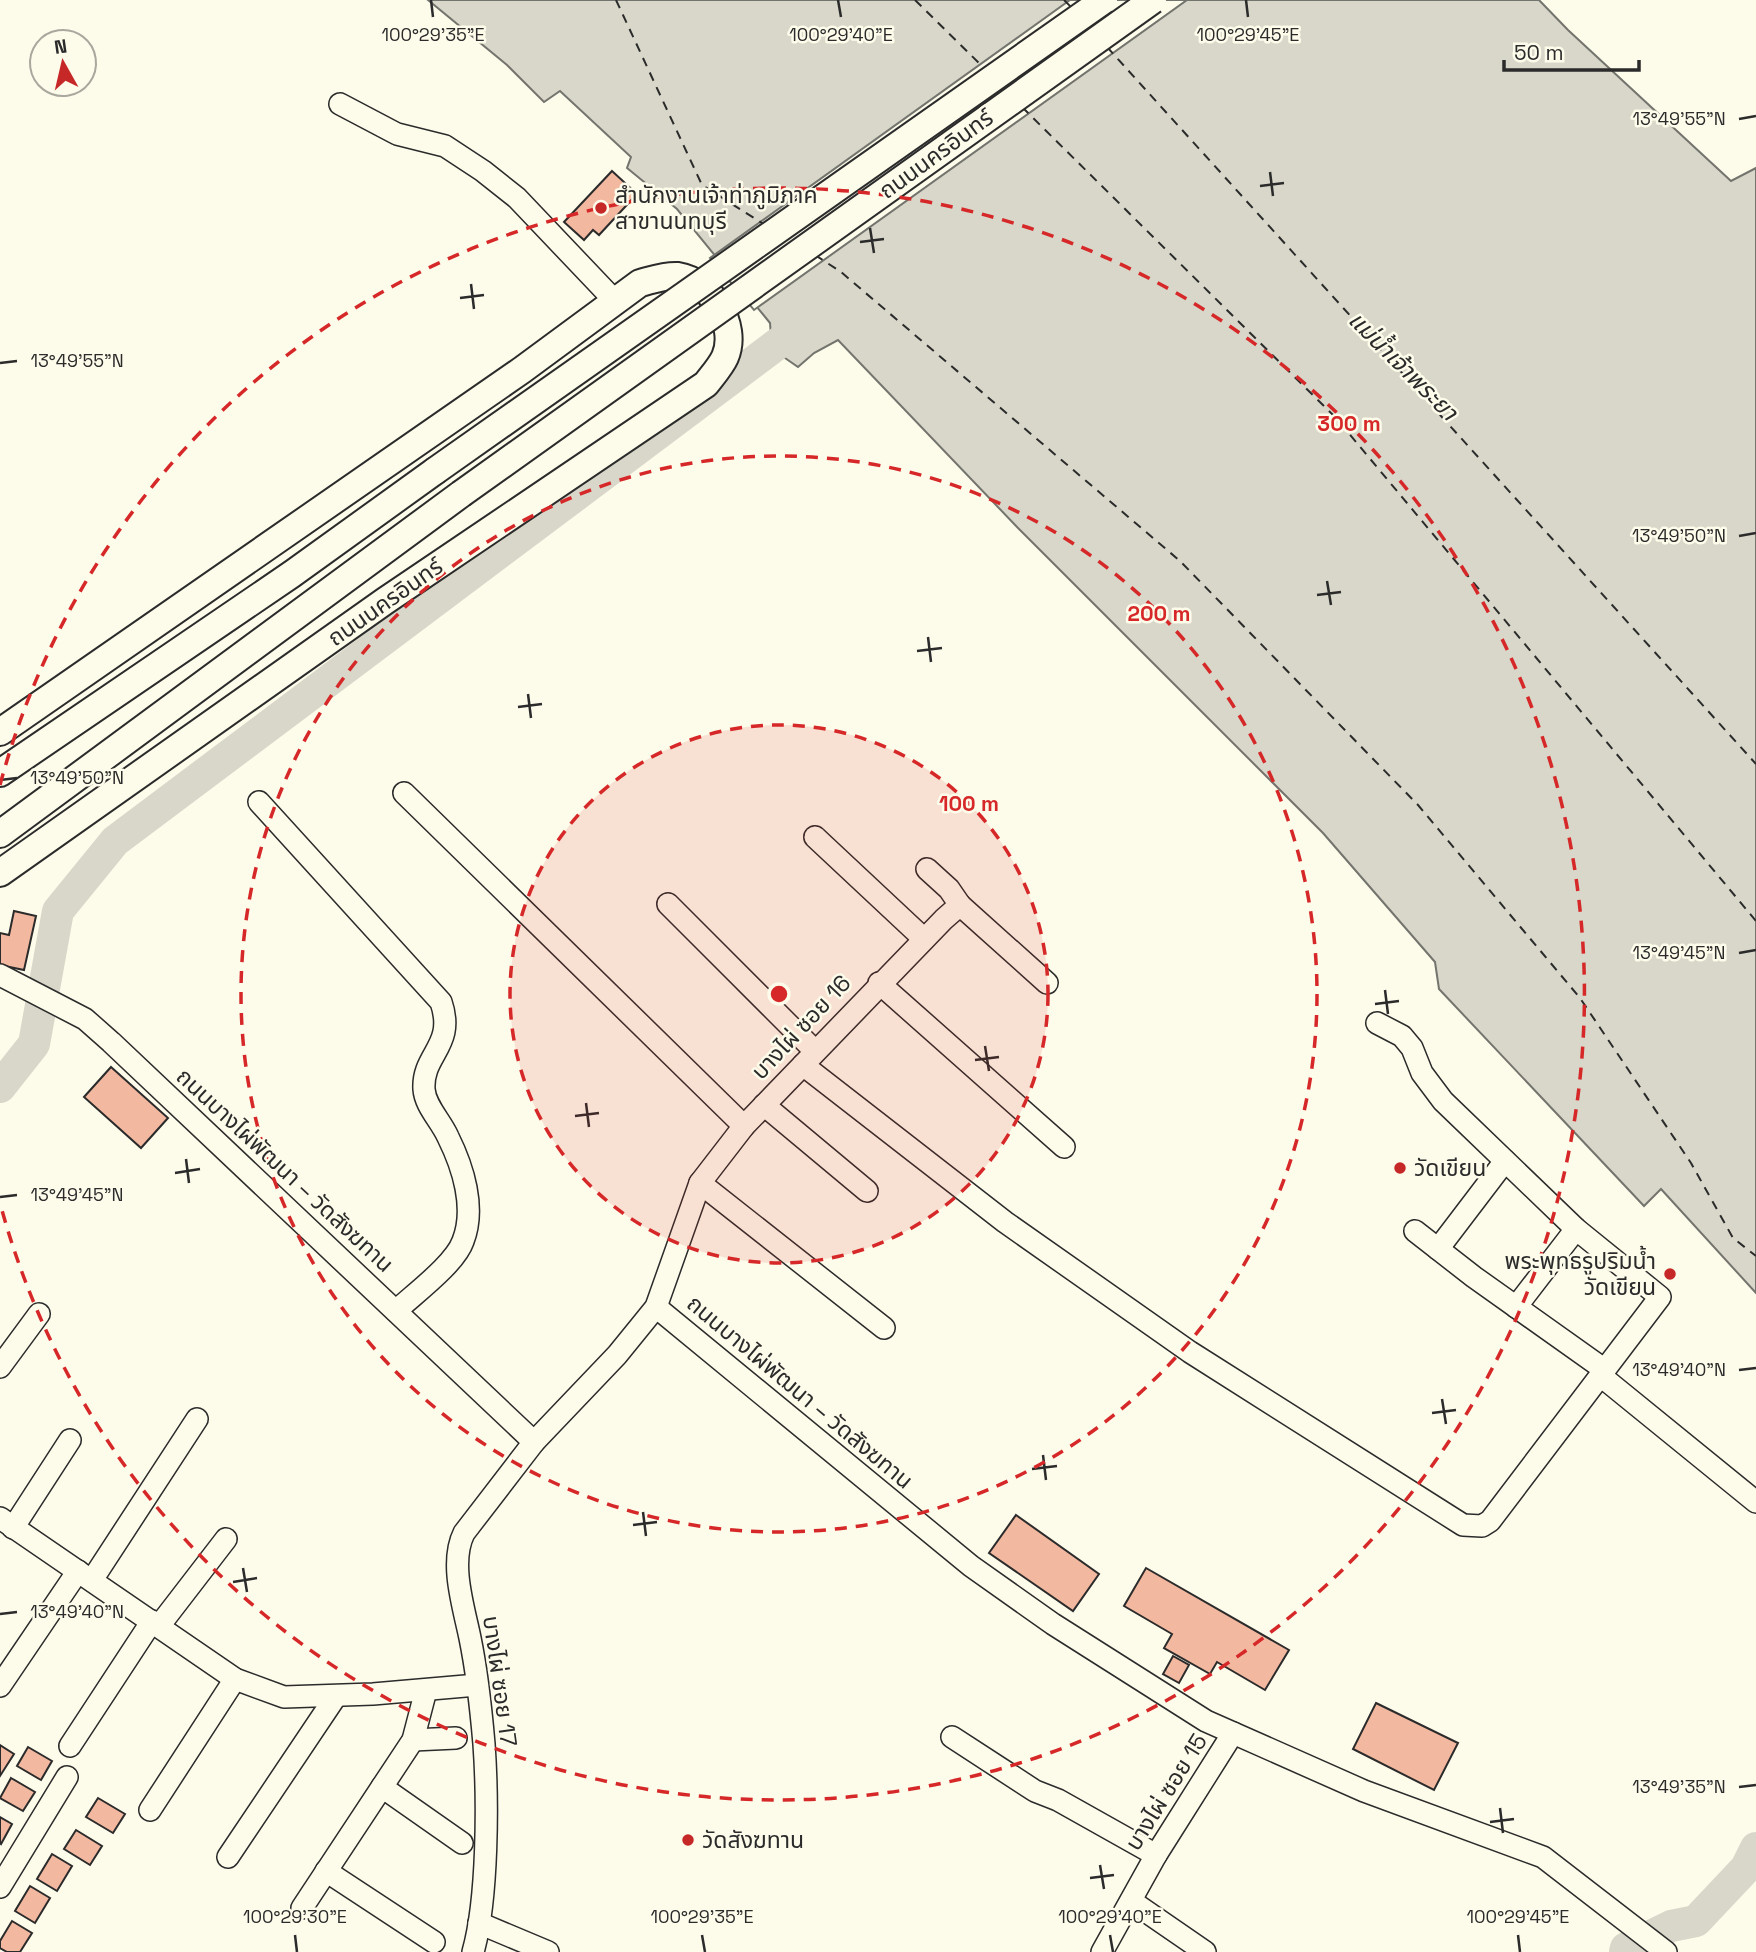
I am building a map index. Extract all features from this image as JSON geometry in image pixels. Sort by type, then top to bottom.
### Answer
[{"type":"main road","name":"ถนนนครอินทร์","points":[[0,773],[292,574],[1104,0]]},
{"type":"main road","name":"ถนนนครอินทร์","points":[[0,834],[461,495],[1153,0]]},
{"type":"main road","name":"ถนนนครอินทร์","points":[[0,732],[522,370],[640,283],[663,276],[678,276],[692,281],[711,295],[723,313],[728,339],[726,355],[706,384],[386,601],[0,873]]},
{"type":"main road","points":[[0,867],[62,790]]},
{"type":"street","points":[[340,104],[397,134],[445,146],[483,170],[517,198],[614,300]]},
{"type":"street","points":[[404,793],[744,1126]]},
{"type":"street","points":[[259,802],[441,1002],[447,1019],[444,1037],[427,1073],[424,1087],[427,1101],[448,1136],[464,1176],[467,1222],[463,1243],[396,1311]]},
{"type":"street","points":[[815,837],[924,939]]},
{"type":"street","points":[[927,869],[949,889],[960,905],[1047,983]]},
{"type":"street","points":[[668,904],[809,1058],[1005,1222],[1190,1352],[1463,1525],[1482,1526],[1490,1521],[1660,1297],[1576,1228],[1443,1101],[1426,1079],[1402,1036],[1377,1023]]},
{"type":"street","name":"บางไผ่ ซอย 16","points":[[656,1307],[700,1183],[744,1126],[879,983],[960,905]]},
{"type":"street","name":"ถนนบางไผ่พัฒนา – วัดสังฆทาน","points":[[0,975],[85,1019],[534,1442],[617,1355],[656,1307],[971,1566],[1052,1624],[1206,1720],[1233,1733],[1376,1795],[1543,1857],[1665,1952]]},
{"type":"street","points":[[879,983],[1064,1147]]},
{"type":"street","points":[[764,1105],[867,1191]]},
{"type":"street","points":[[1438,1249],[1506,1161]]},
{"type":"street","points":[[700,1183],[884,1328]]},
{"type":"street","points":[[1516,1307],[1576,1228]]},
{"type":"street","points":[[1415,1231],[1603,1373],[1756,1502]]},
{"type":"street","points":[[0,1367],[39,1314]]},
{"type":"street","points":[[0,1686],[85,1575],[197,1419]]},
{"type":"street","points":[[70,1440],[3,1521],[235,1679],[284,1697],[336,1696],[477,1685]]},
{"type":"street","name":"บางไผ่ ซอย 17","points":[[473,1952],[480,1923],[484,1755],[477,1685],[462,1605],[460,1543],[534,1442]]},
{"type":"street","points":[[70,1746],[155,1623],[226,1539]]},
{"type":"street","points":[[150,1810],[235,1679]]},
{"type":"street","points":[[302,1908],[413,1740],[426,1690]]},
{"type":"street","points":[[228,1857],[336,1696]]},
{"type":"street","name":"บางไผ่ ซอย 15","points":[[1102,1952],[1156,1855],[1233,1733]]},
{"type":"street","points":[[952,1737],[1035,1791],[1058,1800],[1156,1855]]},
{"type":"street","points":[[413,1740],[456,1738]]},
{"type":"street","points":[[0,1887],[67,1777]]},
{"type":"street","points":[[382,1787],[462,1843]]},
{"type":"street","points":[[326,1871],[434,1942]]},
{"type":"street","points":[[1131,1901],[1205,1952]]},
{"type":"street","points":[[480,1923],[548,1952]]},
{"type":"water","name":"แม่น้ำเจ้าพระยา","points":[[428,0],[1539,0],[1731,181],[1756,168],[1756,1293],[1661,1189],[1644,1206],[1439,989],[1435,962],[1323,833],[1018,528],[838,340],[814,353],[798,367],[772,349],[770,323],[677,209],[627,168],[631,157],[560,91],[544,102],[507,65]]},
{"type":"pier","points":[[1070,0],[1187,0],[754,310],[710,258]]},
{"type":"building","name":"สำนักงานเจ้าท่าภูมิภาค สาขานนทบุรี","points":[[612,171],[637,194],[599,235],[593,230],[584,240],[564,222]]},
{"type":"building","points":[[14,911],[36,916],[24,970],[0,965],[0,933],[9,935]]},
{"type":"building","points":[[111,1067],[168,1118],[141,1148],[84,1097]]},
{"type":"building","points":[[1016,1515],[1099,1574],[1073,1611],[989,1553]]},
{"type":"building","points":[[1146,1568],[1289,1650],[1265,1690],[1217,1662],[1210,1674],[1164,1648],[1172,1634],[1124,1606]]},
{"type":"building","points":[[1173,1656],[1189,1665],[1179,1683],[1163,1674]]},
{"type":"building","points":[[1376,1703],[1458,1743],[1434,1790],[1353,1749]]},
{"type":"building","points":[[0,1745],[14,1754],[0,1776]]},
{"type":"building","points":[[28,1747],[52,1761],[41,1780],[17,1766]]},
{"type":"building","points":[[11,1778],[35,1792],[23,1811],[0,1798]]},
{"type":"building","points":[[98,1798],[125,1814],[113,1833],[86,1817]]},
{"type":"building","points":[[0,1817],[12,1824],[1,1844],[0,1843]]},
{"type":"building","points":[[76,1830],[102,1846],[90,1865],[64,1849]]},
{"type":"building","points":[[52,1854],[72,1866],[57,1891],[37,1879]]},
{"type":"building","points":[[30,1886],[50,1898],[35,1923],[15,1911]]},
{"type":"building","points":[[12,1921],[32,1933],[20,1952],[7,1952],[0,1948],[0,1941]]},
{"type":"waterway","points":[[0,1087],[34,1044],[58,911],[115,841],[804,324]]},
{"type":"waterway","points":[[1625,1952],[1626,1948],[1671,1926],[1696,1921],[1746,1868],[1756,1848]]},
{"type":"ferry route","points":[[616,0],[702,185],[765,225]]},
{"type":"ferry route","points":[[915,0],[984,68]]},
{"type":"ferry route","points":[[1064,0],[1071,7]]},
{"type":"ferry route","points":[[1107,47],[1756,764]]},
{"type":"ferry route","points":[[1022,107],[1336,418],[1756,921]]},
{"type":"ferry route","points":[[815,255],[841,272],[1180,561],[1418,805],[1580,998],[1691,1163],[1733,1238],[1756,1256]]},
{"type":"place","name":"สำนักงานเจ้าท่าภูมิภาค สาขานนทบุรี","points":[[601,208]]},
{"type":"place","name":"วัดเขียน","points":[[1400,1168]]},
{"type":"place","name":"พระพุทธรูปริมน้ำ วัดเขียน","points":[[1670,1274]]},
{"type":"place","name":"วัดสังฆทาน","points":[[688,1840]]}]
